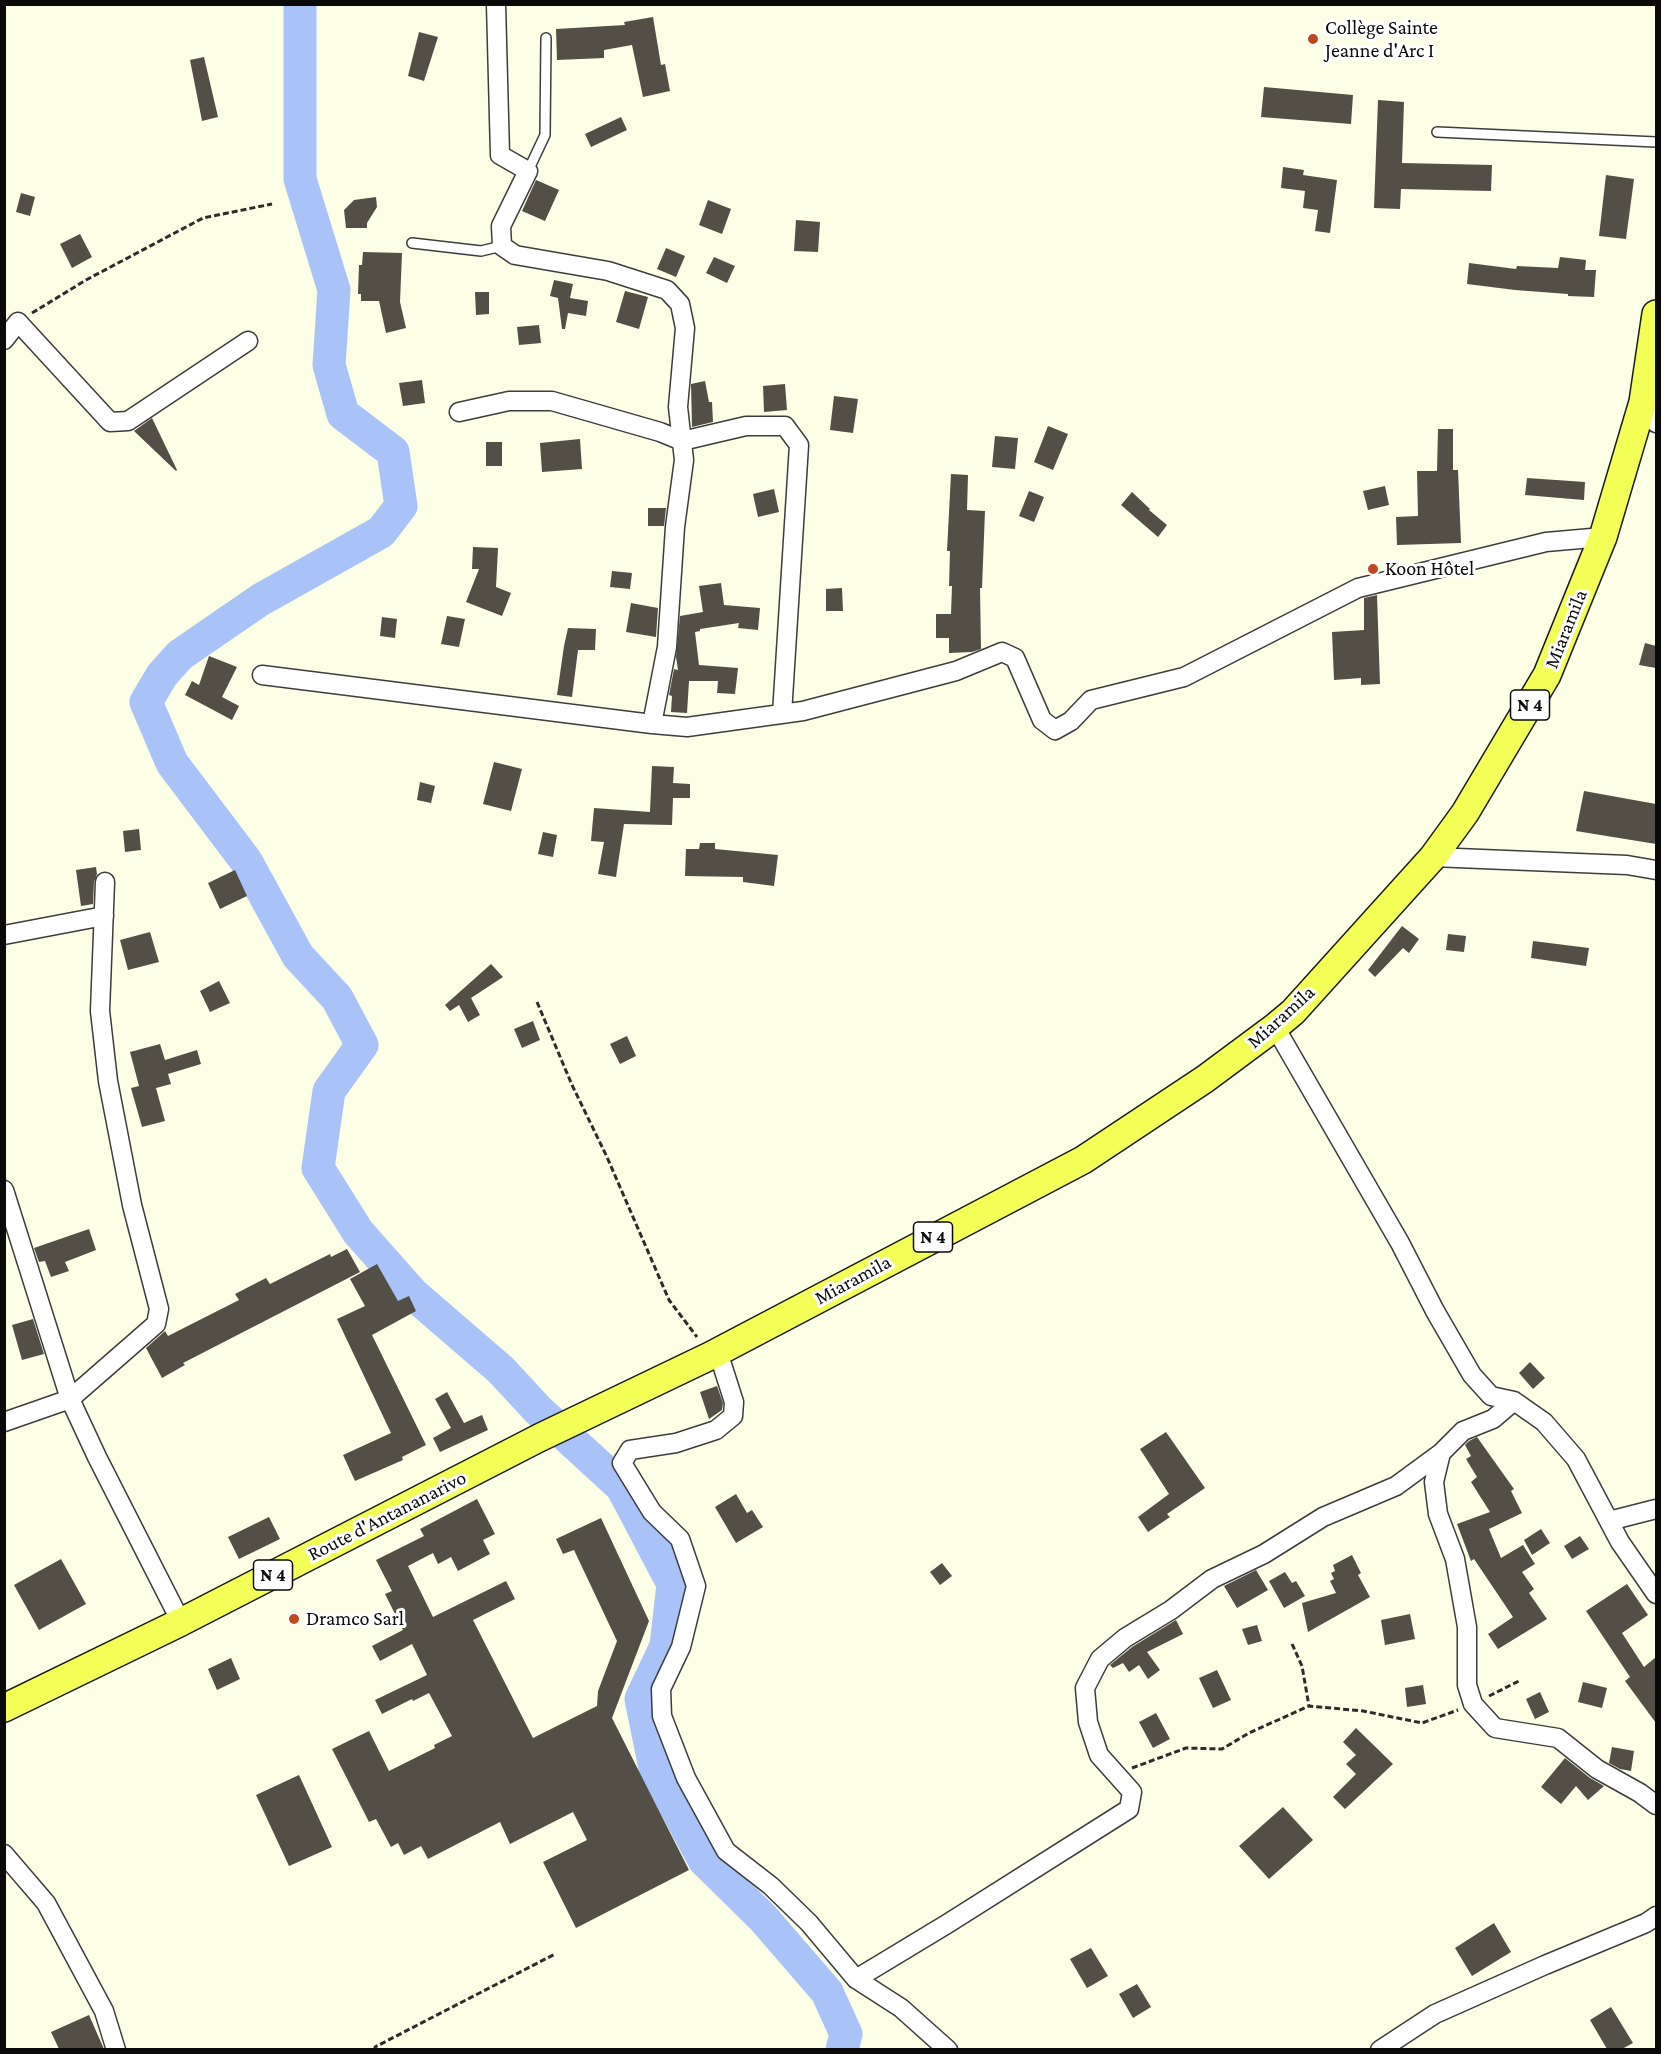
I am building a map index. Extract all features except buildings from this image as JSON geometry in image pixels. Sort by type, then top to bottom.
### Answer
[{"type":"main road","name":"Miaramila","points":[[576,1420],[714,1354],[1083,1160],[1204,1079],[1275,1028],[1293,1012],[1433,856],[1465,813],[1547,675],[1603,537],[1650,412],[1655,330]]},
{"type":"main road","name":"Route d'Antananarivo","points":[[4,1708],[181,1622],[576,1420]]},
{"type":"street","points":[[496,4],[500,155],[528,171],[501,226],[502,246],[515,255],[608,272],[667,290],[680,304],[685,328],[678,407],[684,460],[675,527],[667,647],[652,724]]},
{"type":"street","points":[[4,340],[18,322],[110,422],[128,421],[248,341]]},
{"type":"street","points":[[459,412],[509,401],[552,401],[660,432],[682,441],[746,426],[785,426],[799,445],[782,714]]},
{"type":"street","points":[[262,675],[687,727],[803,711],[956,671],[1002,652],[1015,658],[1041,720],[1055,730],[1071,721],[1091,700],[1184,677],[1358,588],[1546,542],[1603,537]]},
{"type":"street","points":[[1433,856],[1627,865],[1656,870]]},
{"type":"street","points":[[4,1422],[70,1399],[156,1324],[159,1309],[132,1205],[108,1081],[100,1011],[105,882]]},
{"type":"street","points":[[4,935],[105,916]]},
{"type":"street","points":[[1275,1028],[1400,1243],[1435,1311],[1472,1375],[1491,1396],[1514,1401],[1544,1422],[1576,1459],[1620,1542],[1656,1594]]},
{"type":"street","points":[[4,1190],[70,1399],[181,1622]]},
{"type":"street","points":[[714,1354],[734,1402],[733,1416],[716,1430],[676,1443],[630,1450],[622,1463],[652,1512],[680,1539],[696,1586],[681,1647],[661,1689],[662,1716],[686,1778],[726,1851],[771,1886],[810,1923],[856,1979],[901,2008],[948,2049]]},
{"type":"street","points":[[856,1979],[1129,1809],[1132,1792],[1099,1755],[1088,1722],[1085,1688],[1100,1659],[1125,1638],[1171,1610],[1212,1580],[1264,1554],[1323,1516],[1396,1486],[1441,1453],[1463,1431],[1493,1419],[1514,1401]]},
{"type":"street","points":[[1441,1453],[1434,1482],[1438,1514],[1455,1559],[1467,1627],[1467,1685],[1473,1704],[1495,1728],[1558,1738],[1597,1769],[1656,1805]]},
{"type":"street","points":[[1609,1521],[1656,1509]]},
{"type":"street","points":[[4,1854],[46,1902],[104,2011],[116,2049]]},
{"type":"street","points":[[1380,2049],[1435,2014],[1646,1923],[1656,1916]]},
{"type":"lane","points":[[528,171],[545,135],[546,38]]},
{"type":"lane","points":[[1437,132],[1656,142]]},
{"type":"lane","points":[[412,243],[481,251],[502,246]]},
{"type":"path","points":[[18,322],[86,280],[203,218],[272,204]]},
{"type":"path","points":[[537,1002],[669,1300],[714,1354]]},
{"type":"path","points":[[1292,1644],[1302,1666],[1309,1706]]},
{"type":"path","points":[[1117,1774],[1186,1748],[1222,1749],[1249,1733],[1309,1706],[1363,1711],[1422,1723],[1473,1704],[1519,1681]]},
{"type":"path","points":[[376,2049],[375,2047],[555,1954]]},
{"type":"waterway","points":[[300,4],[300,179],[334,290],[329,365],[343,414],[393,452],[401,506],[381,532],[260,600],[180,655],[162,675],[146,702],[172,763],[246,861],[298,956],[337,998],[362,1045],[329,1091],[318,1168],[358,1232],[413,1294],[501,1370],[538,1410],[622,1487],[673,1584],[666,1646],[641,1699],[655,1768],[704,1860],[763,1918],[827,1992],[846,2034],[842,2050]]},
{"type":"place","name":"Collège Sainte Jeanne d'Arc I","points":[[1313,39]]},
{"type":"place","name":"Koon Hôtel","points":[[1373,569]]},
{"type":"place","name":"Dramco Sarl","points":[[294,1619]]}]
